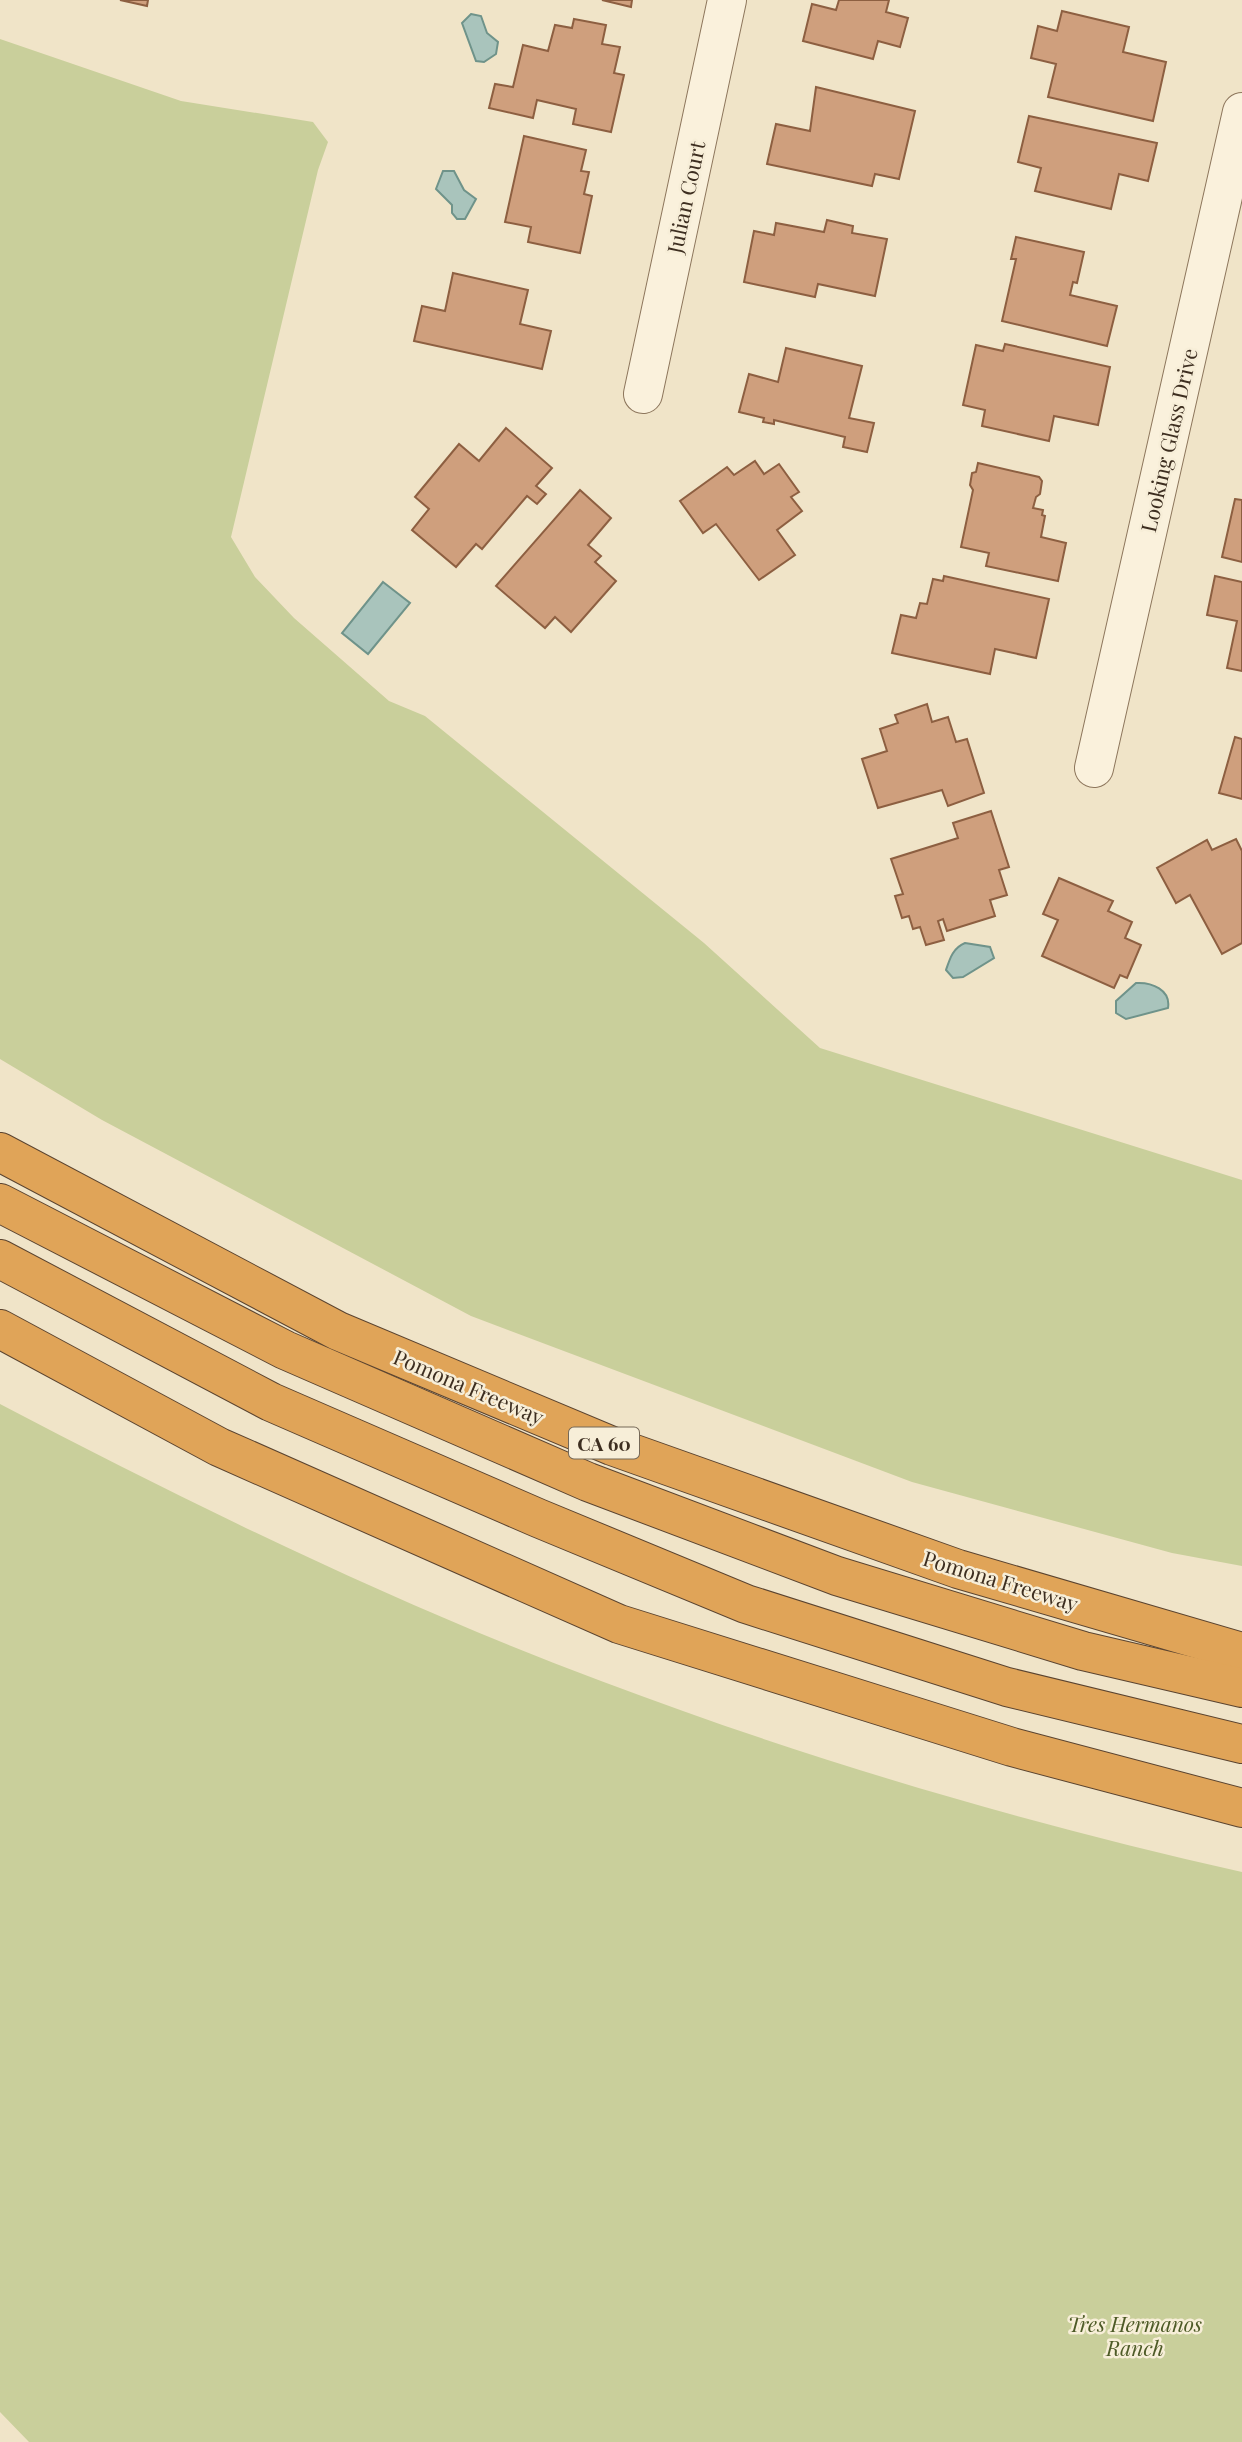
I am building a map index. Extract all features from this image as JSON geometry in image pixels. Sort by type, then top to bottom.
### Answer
[{"type":"highway","name":"Pomona Freeway","points":[[0,1152],[338,1331],[612,1446],[957,1569],[1242,1652]]},
{"type":"highway","points":[[0,1203],[285,1350],[588,1482],[837,1576],[1083,1651],[1242,1688]]},
{"type":"highway","points":[[0,1259],[271,1402],[538,1518],[746,1604],[1007,1686],[1242,1744]]},
{"type":"highway","points":[[0,1329],[219,1447],[618,1624],[1012,1748],[1242,1808]]},
{"type":"street","name":"Julian Court","points":[[643,394],[727,0]]},
{"type":"street","name":"Looking Glass Drive","points":[[1094,768],[1242,112]]},
{"type":"green space","points":[[0,39],[181,101],[313,122],[328,142],[318,170],[231,537],[255,577],[294,618],[389,701],[425,716],[704,943],[820,1048],[1242,1180],[1242,1566],[1172,1553],[912,1482],[471,1316],[102,1120],[0,1059]]},
{"type":"green space","name":"Tres Hermanos Ranch","points":[[0,1404],[296,1552],[448,1620],[601,1681],[759,1737],[918,1788],[1079,1833],[1242,1872],[1242,2442],[29,2442],[0,2412]]},
{"type":"water","points":[[471,14],[481,16],[487,33],[498,42],[496,54],[484,62],[476,61],[462,23]]},
{"type":"water","points":[[443,171],[454,171],[464,190],[476,199],[465,219],[457,219],[452,213],[452,205],[436,189]]},
{"type":"water","points":[[383,582],[410,603],[368,654],[342,633]]},
{"type":"water","points":[[965,943],[990,947],[994,958],[963,977],[953,978],[946,970],[947,966],[955,951]]},
{"type":"water","points":[[1136,983],[1159,988],[1167,996],[1168,1008],[1126,1019],[1116,1013],[1116,1001]]},
{"type":"building","points":[[120,0],[148,0],[147,6]]},
{"type":"building","points":[[602,0],[632,0],[631,7]]},
{"type":"building","points":[[839,0],[889,0],[886,12],[908,18],[900,47],[878,41],[873,59],[803,41],[812,4],[836,10]]},
{"type":"building","points":[[1062,11],[1129,27],[1123,52],[1166,62],[1153,121],[1048,97],[1056,64],[1031,58],[1038,26],[1057,31]]},
{"type":"building","points":[[574,19],[606,25],[602,44],[620,47],[614,73],[624,75],[611,132],[573,124],[576,109],[537,100],[533,118],[489,108],[495,84],[513,87],[523,45],[548,51],[555,25],[572,28]]},
{"type":"building","points":[[816,87],[915,111],[899,179],[875,174],[872,186],[767,164],[776,124],[810,131]]},
{"type":"building","points":[[1029,116],[1157,143],[1148,181],[1119,174],[1111,209],[1035,191],[1041,168],[1018,162]]},
{"type":"building","points":[[524,136],[586,150],[581,171],[589,172],[584,194],[592,196],[580,253],[528,242],[531,227],[505,222]]},
{"type":"building","points":[[827,220],[853,226],[852,233],[887,239],[875,296],[818,284],[815,297],[744,282],[754,231],[774,235],[776,223],[824,232]]},
{"type":"building","points":[[1016,237],[1084,252],[1077,283],[1073,282],[1070,295],[1117,306],[1107,346],[1002,321],[1016,259],[1011,259]]},
{"type":"building","points":[[453,273],[528,290],[520,324],[551,331],[542,369],[414,341],[422,306],[445,311]]},
{"type":"building","points":[[1005,344],[1110,367],[1098,425],[1054,416],[1049,441],[982,426],[985,410],[963,405],[976,345],[1003,351]]},
{"type":"building","points":[[786,348],[862,366],[849,418],[874,423],[867,452],[843,447],[845,437],[774,420],[774,424],[763,422],[764,418],[739,412],[749,374],[778,382]]},
{"type":"building","points":[[506,428],[552,468],[536,486],[546,494],[537,504],[527,496],[482,549],[476,544],[456,567],[412,530],[429,509],[415,497],[459,444],[479,461]]},
{"type":"building","points":[[755,461],[764,474],[779,464],[799,492],[791,497],[802,511],[777,530],[795,555],[759,580],[716,524],[703,533],[680,501],[727,467],[734,475]]},
{"type":"building","points":[[978,463],[1039,477],[1042,481],[1040,494],[1036,497],[1033,508],[1043,510],[1042,515],[1045,516],[1041,537],[1066,543],[1058,581],[986,566],[989,553],[961,547],[973,490],[970,485],[972,473],[976,472]]},
{"type":"building","points":[[580,490],[611,518],[588,545],[601,556],[595,562],[616,581],[571,632],[555,617],[545,628],[496,586]]},
{"type":"building","points":[[1235,499],[1242,500],[1242,562],[1222,557]]},
{"type":"building","points":[[944,576],[1049,599],[1036,658],[995,649],[990,674],[892,653],[901,615],[916,618],[920,603],[927,604],[933,579],[943,581]]},
{"type":"building","points":[[1215,576],[1242,582],[1242,671],[1227,668],[1237,621],[1207,615]]},
{"type":"building","points":[[927,704],[932,722],[948,717],[956,742],[967,739],[984,793],[948,806],[942,790],[878,808],[862,759],[887,751],[880,729],[898,723],[895,715]]},
{"type":"building","points":[[1235,737],[1242,739],[1242,799],[1219,793]]},
{"type":"building","points":[[991,811],[1009,867],[999,870],[1007,895],[990,900],[995,916],[947,931],[943,919],[938,921],[944,940],[926,945],[920,927],[913,929],[909,916],[902,918],[895,896],[903,894],[891,859],[958,838],[953,823]]},
{"type":"building","points":[[1236,839],[1242,851],[1242,943],[1222,954],[1190,895],[1176,903],[1157,868],[1207,840],[1212,850]]},
{"type":"building","points":[[1059,878],[1113,901],[1108,911],[1132,922],[1125,938],[1141,945],[1127,978],[1120,975],[1114,988],[1042,956],[1058,920],[1043,914]]}]
